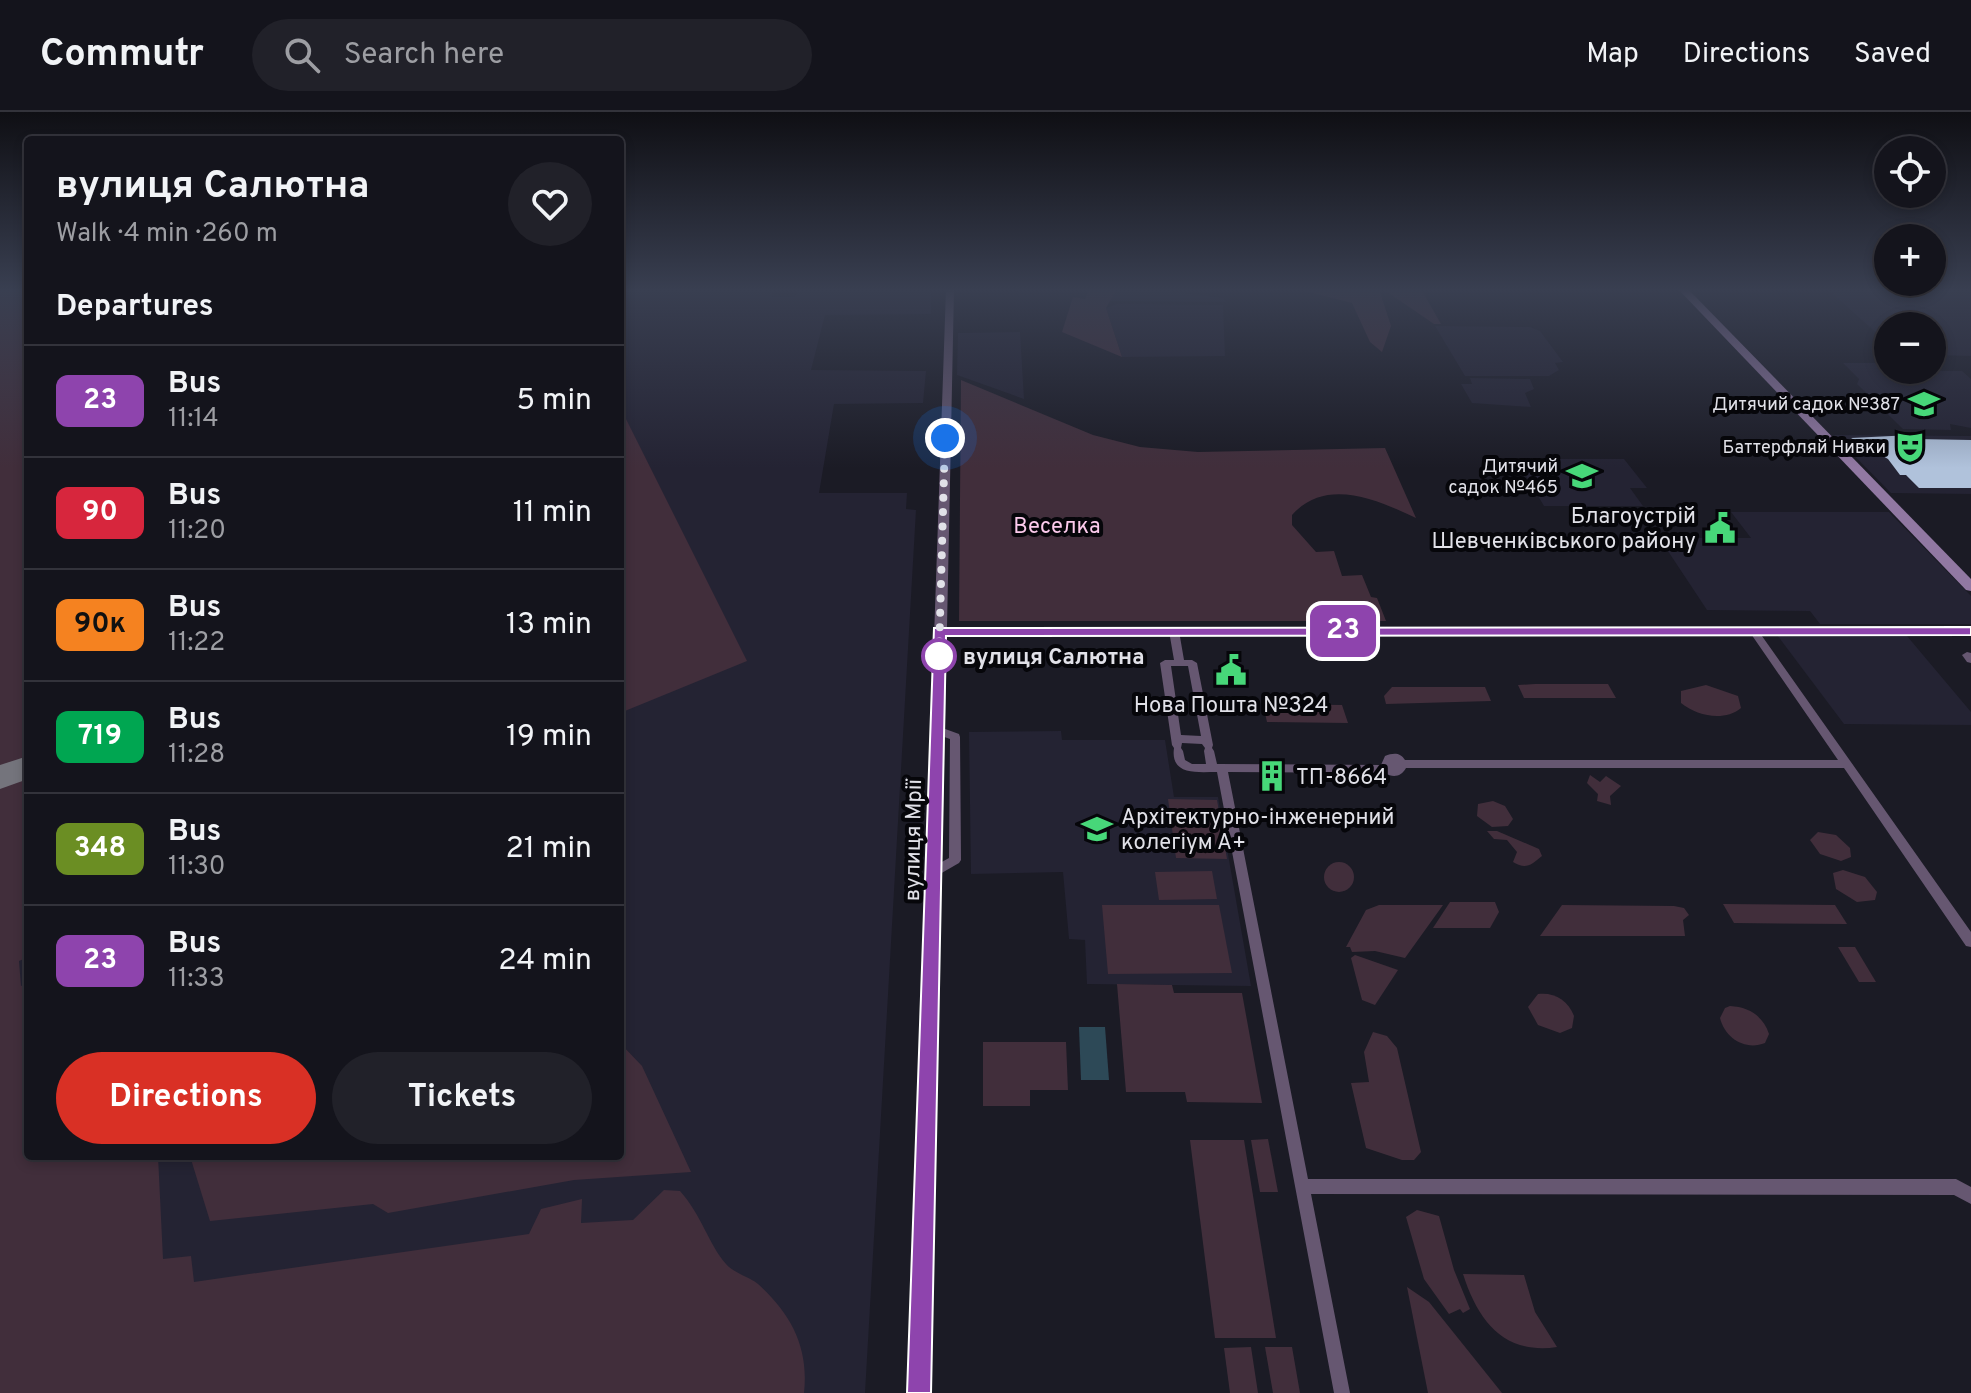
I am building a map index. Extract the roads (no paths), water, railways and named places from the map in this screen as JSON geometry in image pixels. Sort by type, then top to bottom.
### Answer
[{"type":"main road","points":[[1741,349],[1971,587]]},
{"type":"street","name":"вулиця Мрії","points":[[919,1393],[948,349]]},
{"type":"street","points":[[939,631],[1971,632]]},
{"type":"street","points":[[1174,631],[1179,661]]},
{"type":"street","points":[[1754,631],[1830,736],[1827,740],[1971,942]]},
{"type":"street","points":[[1342,1393],[1217,768],[1208,745],[1192,663],[1165,663],[1180,762],[1185,767],[1217,768],[1388,769],[1399,771],[1402,764],[1844,764]]},
{"type":"street","points":[[1177,745],[1208,745]]},
{"type":"street","points":[[1302,1186],[1956,1187],[1971,1196]]},
{"type":"water","points":[[1079,1027],[1105,1027],[1109,1080],[1081,1080]]},
{"type":"place","name":"Дитячий садок №387","points":[[1924,404]]},
{"type":"place","name":"Баттерфляй Нивки","points":[[1910,447]]},
{"type":"place","name":"Дитячий садок №465","points":[[1582,476]]},
{"type":"place","name":"Благоустрій Шевченківського району","points":[[1720,528]]},
{"type":"place","name":"вулиця Салютна","points":[[939,656]]},
{"type":"place","name":"Нова Пошта №324","points":[[1231,670]]},
{"type":"place","name":"ТП-8664","points":[[1272,776]]},
{"type":"place","name":"Архітектурно-інженерний колегіум А+","points":[[1097,829]]},
{"type":"park label","name":"Веселка","points":[[1057,525]]}]
